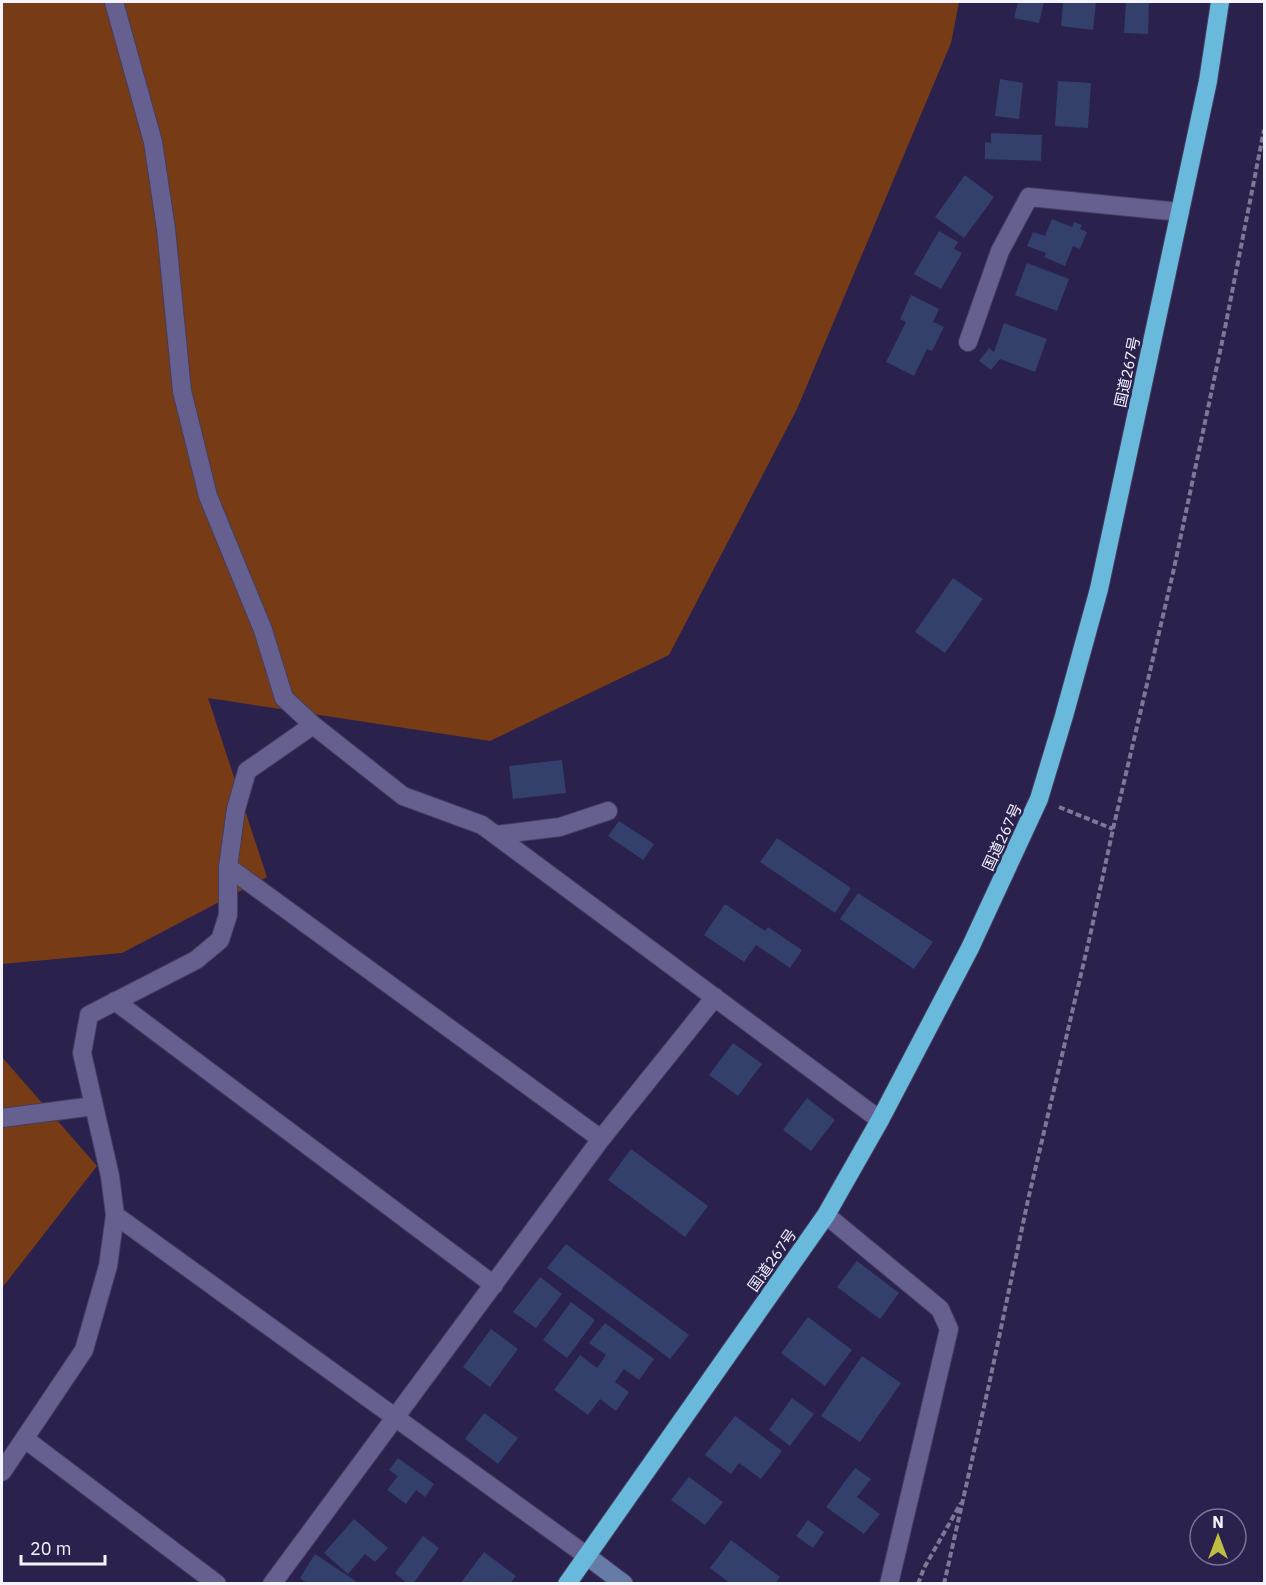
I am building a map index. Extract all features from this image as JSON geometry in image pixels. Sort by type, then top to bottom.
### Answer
[{"type":"highway","name":"国道267号","points":[[567,1584],[826,1215],[880,1120],[970,948],[1039,799],[1099,588],[1208,81],[1220,2]]},
{"type":"street","points":[[114,2],[153,142],[166,229],[182,391],[208,496],[263,630],[284,698],[313,725],[403,796],[482,825],[880,1120]]},
{"type":"street","points":[[968,342],[1000,250],[1029,197],[1179,212]]},
{"type":"street","points":[[2,1472],[84,1350],[108,1266],[115,1215],[110,1176],[82,1053],[89,1015],[196,960],[220,940],[228,915],[228,867],[236,810],[247,771],[313,725]]},
{"type":"street","points":[[496,836],[560,827],[609,811]]},
{"type":"street","points":[[228,867],[601,1139]]},
{"type":"street","points":[[272,1584],[601,1139],[715,997]]},
{"type":"street","points":[[115,1001],[494,1285]]},
{"type":"street","points":[[2,1118],[94,1106]]},
{"type":"street","points":[[115,1215],[624,1584]]},
{"type":"street","points":[[826,1215],[940,1310],[949,1329],[889,1584]]},
{"type":"street","points":[[25,1439],[217,1584]]},
{"type":"path","points":[[944,1584],[1028,1200],[1173,573],[1264,130]]},
{"type":"path","points":[[1039,799],[1113,830]]},
{"type":"path","points":[[918,1584],[964,1497]]},
{"type":"shaded area","points":[[2,2],[959,2],[951,43],[797,409],[669,655],[490,741],[208,698],[267,877],[122,953],[2,964]]},
{"type":"shaded area","points":[[2,1057],[97,1166],[2,1288]]},
{"type":"building","points":[[1018,2],[1044,2],[1039,23],[1014,18]]},
{"type":"building","points":[[1063,2],[1096,2],[1093,30],[1061,26]]},
{"type":"building","points":[[1126,2],[1149,2],[1148,34],[1124,33]]},
{"type":"building","points":[[1000,79],[1023,83],[1019,119],[995,116]]},
{"type":"building","points":[[1058,81],[1091,83],[1088,128],[1055,126]]},
{"type":"building","points":[[991,133],[1042,135],[1041,161],[985,159],[985,142],[991,143]]},
{"type":"building","points":[[965,175],[994,197],[964,238],[935,217]]},
{"type":"building","points":[[1052,219],[1072,227],[1074,222],[1082,225],[1080,229],[1087,232],[1080,249],[1073,246],[1065,266],[1044,257],[1046,253],[1027,246],[1033,232],[1045,236]]},
{"type":"building","points":[[939,231],[958,242],[954,249],[962,253],[941,289],[914,274]]},
{"type":"building","points":[[1027,263],[1069,279],[1057,311],[1015,295]]},
{"type":"building","points":[[911,295],[939,309],[933,322],[944,327],[932,351],[927,349],[914,376],[886,362],[906,322],[900,319]]},
{"type":"building","points":[[1004,323],[1047,339],[1035,372],[1000,359],[991,370],[979,361],[989,348],[994,352]]},
{"type":"building","points":[[953,578],[983,599],[945,653],[915,632]]},
{"type":"building","points":[[562,760],[566,793],[513,799],[509,766]]},
{"type":"building","points":[[619,821],[654,844],[643,860],[608,836]]},
{"type":"building","points":[[777,838],[851,888],[835,913],[760,862]]},
{"type":"building","points":[[858,893],[933,942],[914,969],[840,919]]},
{"type":"building","points":[[725,904],[765,931],[768,927],[802,950],[790,968],[756,945],[744,962],[704,935]]},
{"type":"building","points":[[733,1043],[762,1064],[738,1096],[709,1075]]},
{"type":"building","points":[[807,1098],[835,1120],[811,1151],[783,1130]]},
{"type":"building","points":[[631,1149],[708,1206],[685,1237],[608,1180]]},
{"type":"building","points":[[566,1244],[689,1335],[670,1359],[547,1268]]},
{"type":"building","points":[[857,1261],[899,1293],[880,1319],[837,1287]]},
{"type":"building","points":[[540,1277],[562,1294],[536,1328],[513,1312]]},
{"type":"building","points":[[571,1302],[595,1320],[567,1358],[543,1340]]},
{"type":"building","points":[[808,1317],[852,1350],[825,1386],[781,1353]]},
{"type":"building","points":[[605,1323],[654,1359],[639,1380],[624,1369],[615,1382],[629,1392],[616,1411],[600,1399],[588,1415],[554,1390],[580,1355],[597,1368],[606,1355],[589,1343]]},
{"type":"building","points":[[491,1329],[518,1349],[490,1387],[463,1367]]},
{"type":"building","points":[[862,1356],[901,1383],[860,1442],[821,1416]]},
{"type":"building","points":[[792,1398],[814,1414],[790,1446],[769,1430]]},
{"type":"building","points":[[484,1413],[518,1438],[498,1464],[465,1439]]},
{"type":"building","points":[[735,1416],[782,1451],[761,1479],[739,1463],[731,1474],[705,1455]]},
{"type":"building","points":[[398,1458],[434,1484],[425,1497],[416,1490],[406,1504],[387,1490],[398,1476],[389,1470]]},
{"type":"building","points":[[855,1468],[871,1479],[857,1497],[880,1514],[864,1534],[826,1507]]},
{"type":"building","points":[[689,1477],[723,1502],[705,1525],[671,1500]]},
{"type":"building","points":[[354,1519],[388,1548],[375,1562],[365,1554],[348,1574],[324,1553]]},
{"type":"building","points":[[808,1520],[824,1532],[813,1548],[796,1536]]},
{"type":"building","points":[[423,1536],[439,1548],[413,1584],[408,1584],[395,1573]]},
{"type":"building","points":[[731,1540],[780,1577],[775,1584],[731,1584],[710,1568]]},
{"type":"building","points":[[484,1552],[516,1576],[510,1584],[460,1584]]},
{"type":"building","points":[[315,1554],[360,1584],[308,1584],[300,1578]]}]
